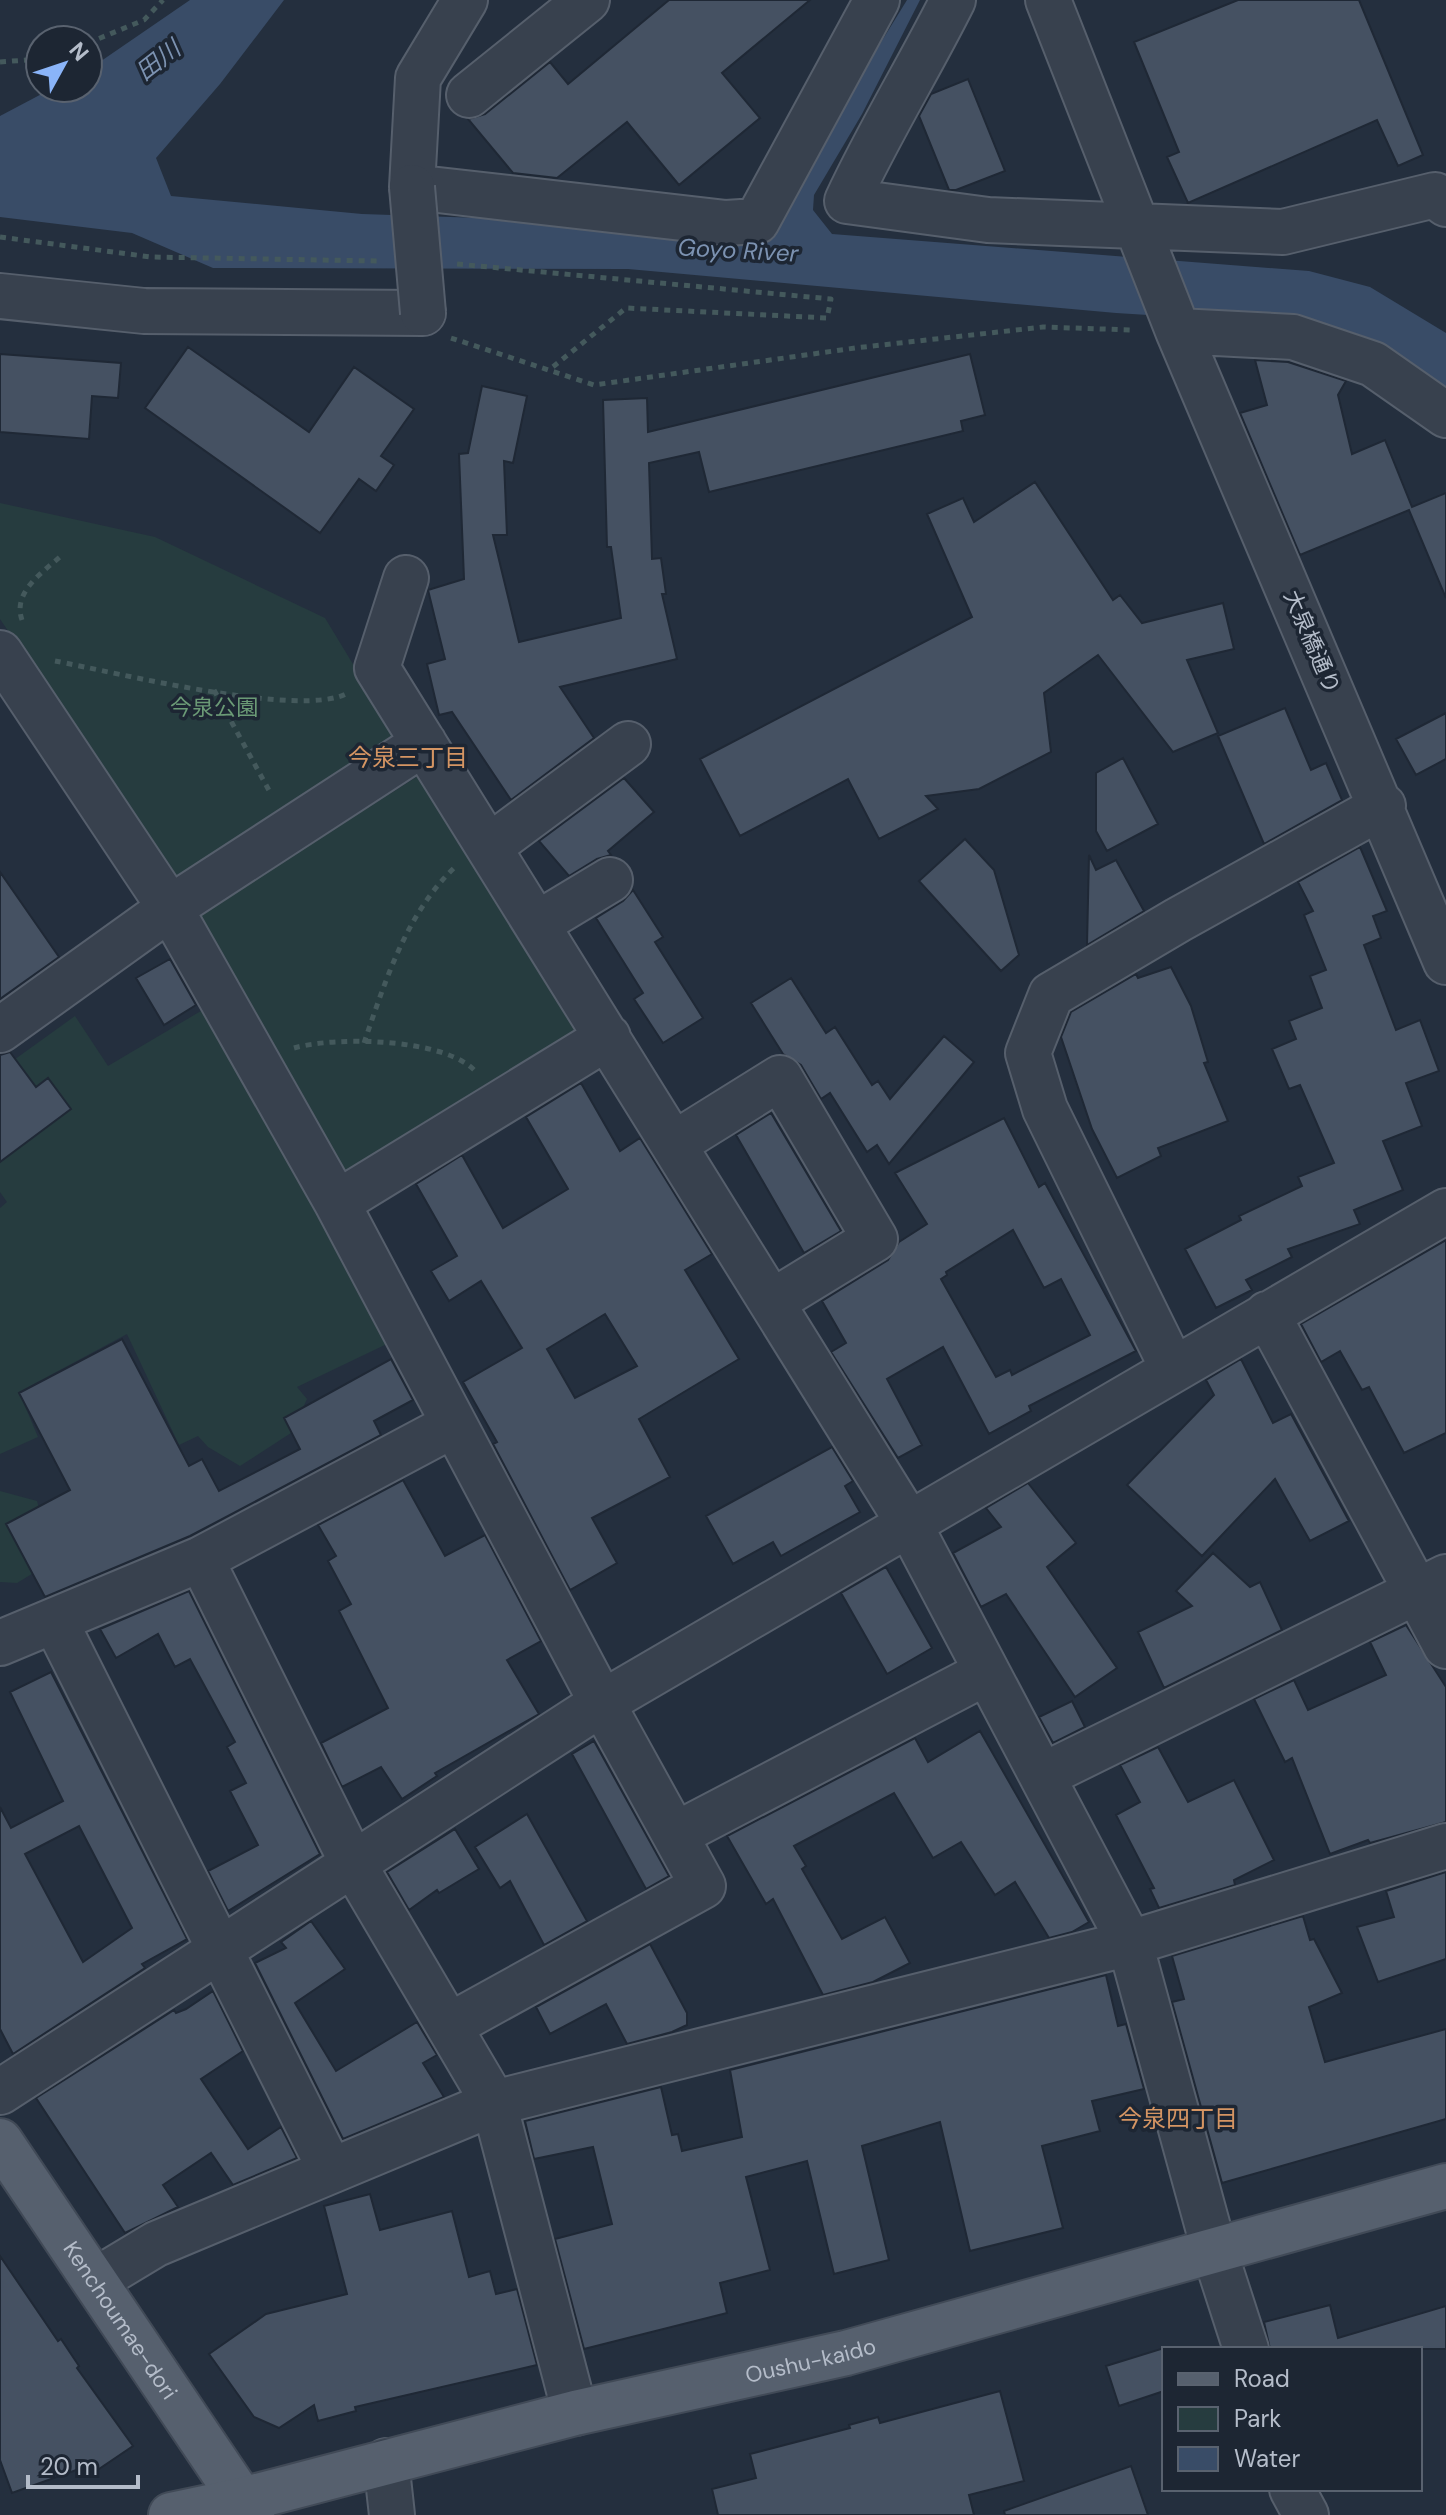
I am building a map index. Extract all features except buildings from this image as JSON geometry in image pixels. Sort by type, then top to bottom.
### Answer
[{"type":"main road","name":"Kenchoumae-dori","points":[[0,2141],[247,2508]]},
{"type":"main road","name":"Oushu-kaido","points":[[171,2515],[247,2508],[386,2461],[575,2413],[846,2353],[1215,2253],[1446,2186]]},
{"type":"street","points":[[0,296],[144,311],[423,313],[412,187],[418,78],[465,0]]},
{"type":"street","points":[[469,95],[587,0]]},
{"type":"street","points":[[412,187],[726,223],[757,221],[877,0]]},
{"type":"street","points":[[953,0],[918,70],[878,133],[847,201],[988,220],[1283,232],[1435,195],[1446,204]]},
{"type":"street","points":[[1048,0],[1138,225]]},
{"type":"street","name":"大泉橋通り","points":[[1138,225],[1177,328],[1383,806],[1446,962]]},
{"type":"street","points":[[1177,328],[1293,337],[1373,364],[1446,415]]},
{"type":"street","points":[[406,578],[377,668],[908,1522],[1130,1943],[1215,2253],[1245,2347]]},
{"type":"street","points":[[12,658],[170,908],[337,1203],[453,1425],[703,1886],[449,2026]]},
{"type":"street","points":[[0,1030],[170,908],[424,743]]},
{"type":"street","points":[[489,847],[628,744]]},
{"type":"street","points":[[1173,1369],[1045,1109],[1028,1053],[1051,995],[1383,806]]},
{"type":"street","points":[[537,924],[610,880]]},
{"type":"street","points":[[337,1203],[608,1037]]},
{"type":"street","points":[[674,1144],[780,1078],[875,1239],[772,1302]]},
{"type":"street","points":[[0,2092],[602,1703],[1446,1211]]},
{"type":"street","points":[[1267,1314],[1432,1584],[1446,1646]]},
{"type":"street","points":[[0,1643],[201,1559],[453,1425]]},
{"type":"street","points":[[201,1559],[352,1862],[494,2103],[575,2413]]},
{"type":"street","points":[[1042,1776],[1432,1584]]},
{"type":"street","points":[[55,1621],[331,2171]]},
{"type":"street","points":[[675,1835],[987,1672]]},
{"type":"street","points":[[96,2280],[156,2244],[494,2103],[1130,1943],[1446,1846]]},
{"type":"street","points":[[386,2461],[392,2515]]},
{"type":"street","points":[[1293,2491],[1306,2515]]},
{"type":"path","points":[[104,36],[144,20],[163,0]]},
{"type":"path","points":[[0,62],[24,60]]},
{"type":"path","points":[[0,237],[151,257],[393,261]]},
{"type":"path","points":[[448,263],[831,299],[827,318],[626,308],[548,371]]},
{"type":"path","points":[[423,313],[454,341],[594,385],[855,348],[1043,327],[1177,328]]},
{"type":"path","points":[[61,556],[28,584],[19,612],[27,635],[12,658],[282,702],[335,700],[380,673]]},
{"type":"path","points":[[214,690],[282,815],[293,828]]},
{"type":"path","points":[[364,1043],[392,963],[438,884],[467,856],[489,847]]},
{"type":"path","points":[[254,1056],[312,1043],[406,1044],[467,1062],[504,1101]]},
{"type":"green space","name":"今泉公園","points":[[0,503],[155,537],[325,618],[399,740],[178,883],[0,619]]},
{"type":"green space","points":[[418,776],[579,1035],[347,1179],[196,917]]},
{"type":"green space","points":[[206,1008],[391,1342],[297,1387],[307,1399],[291,1433],[240,1466],[208,1447],[198,1436],[179,1445],[127,1334],[19,1392],[38,1437],[0,1454],[0,1208],[7,1202],[0,1192],[0,1070],[75,1016],[108,1066]]},
{"type":"green space","points":[[0,1491],[37,1501],[53,1561],[17,1583],[0,1582]]},
{"type":"water","points":[[190,0],[284,0],[220,84],[156,158],[171,196],[362,214],[664,224],[781,205],[907,0],[920,0],[862,114],[814,195],[813,210],[832,234],[1309,271],[1370,287],[1446,333],[1446,398],[1290,324],[1116,313],[628,269],[213,268],[132,233],[0,217],[0,116],[24,103],[104,104],[104,59]]},
{"type":"district","name":"今泉三丁目","points":[[408,757]]},
{"type":"district","name":"今泉四丁目","points":[[1178,2118]]},
{"type":"water label","name":"田川","points":[[158,60]]},
{"type":"water label","name":"Goyo River","points":[[738,250]]}]
